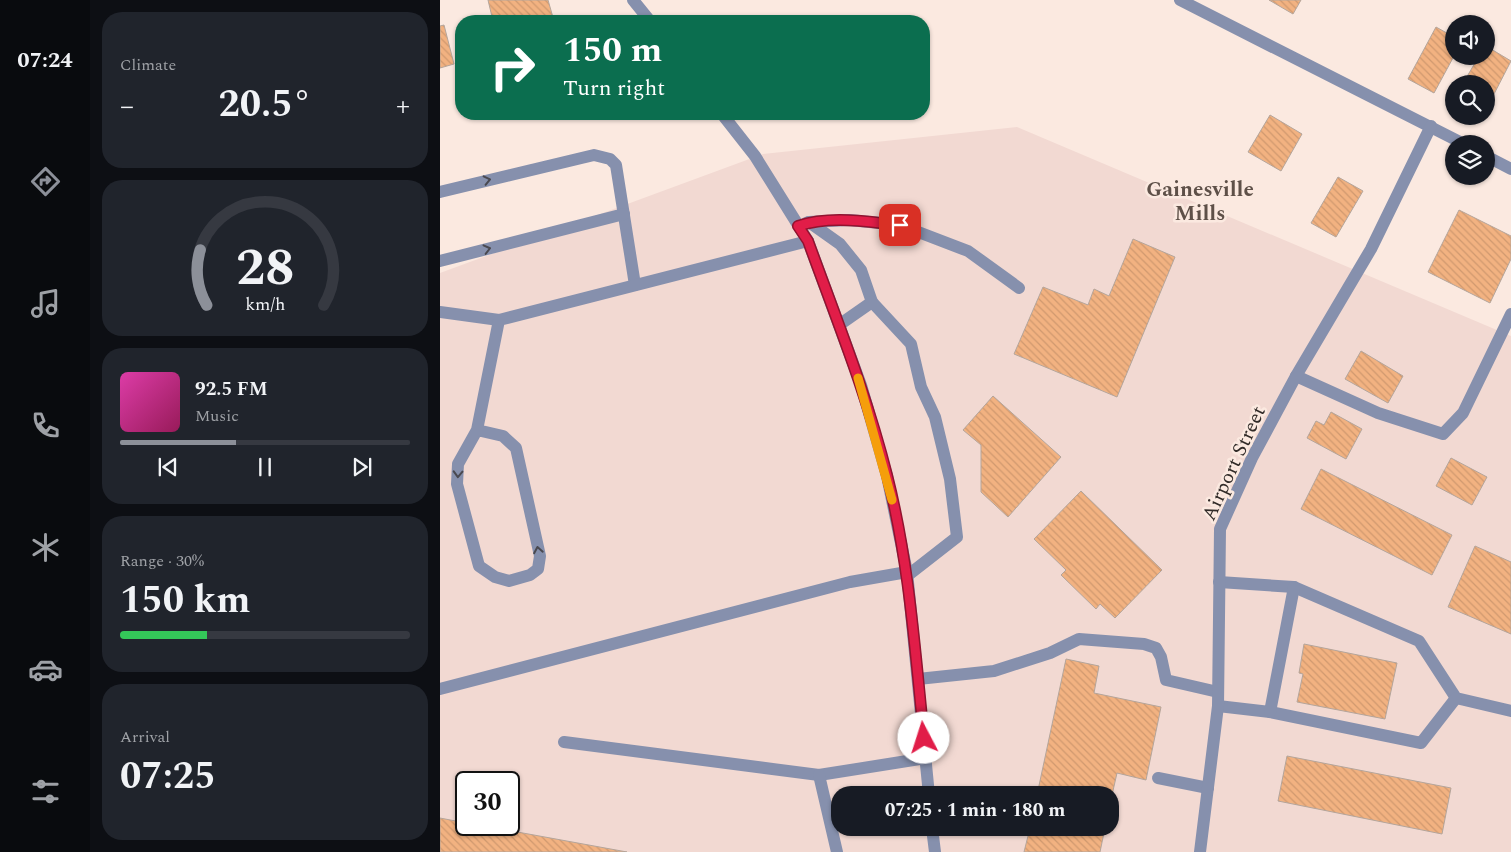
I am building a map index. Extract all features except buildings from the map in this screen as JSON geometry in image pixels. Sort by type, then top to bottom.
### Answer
[{"type":"street","points":[[633,0],[645,15]]},
{"type":"street","points":[[1180,0],[1448,135]]},
{"type":"street","points":[[727,120],[756,156],[804,224],[808,241],[861,385],[887,476],[907,574],[928,786]]},
{"type":"street","name":"Airport Street","points":[[1200,852],[1218,706],[1220,529],[1252,458],[1296,376],[1371,249],[1431,126]]},
{"type":"street","points":[[440,192],[594,155],[610,159],[616,165],[635,285]]},
{"type":"street","points":[[1495,161],[1511,169]]},
{"type":"street","points":[[440,261],[624,214]]},
{"type":"street","points":[[804,224],[849,220],[900,225],[968,251],[1019,288]]},
{"type":"street","points":[[440,689],[850,582],[907,574],[957,537],[950,479],[935,418],[921,387],[911,344],[872,302],[861,270],[840,244],[804,224]]},
{"type":"street","points":[[440,312],[499,320],[808,241]]},
{"type":"street","points":[[839,326],[872,302]]},
{"type":"street","points":[[1296,376],[1378,413],[1443,434],[1463,413],[1511,314]]},
{"type":"street","points":[[477,430],[503,436],[516,448],[540,556],[538,569],[530,575],[509,581],[495,577],[479,566],[457,484],[458,464],[477,430],[499,320]]},
{"type":"street","points":[[1219,582],[1294,587],[1420,641],[1456,698],[1511,712]]},
{"type":"street","points":[[1270,712],[1294,587]]},
{"type":"street","points":[[918,679],[994,671],[1050,653],[1079,639],[1144,644],[1156,648],[1162,658],[1166,680],[1218,692]]},
{"type":"street","points":[[1218,706],[1270,712],[1421,743],[1456,698]]},
{"type":"street","points":[[564,742],[818,775],[926,758]]},
{"type":"street","points":[[818,775],[837,852]]},
{"type":"street","points":[[1158,778],[1208,788]]},
{"type":"street","points":[[933,836],[935,852]]},
{"type":"shaded area","points":[[1017,127],[1511,336],[1511,852],[440,852],[440,273],[763,154]]},
{"type":"slow traffic","points":[[858,378],[887,476],[892,500]]},
{"type":"district","name":"Gainesville Mills","points":[[1200,201]]},
{"type":"route","points":[[900,225],[849,220],[809,222],[798,226],[808,241],[861,385],[887,476],[907,572],[924,738]]}]
